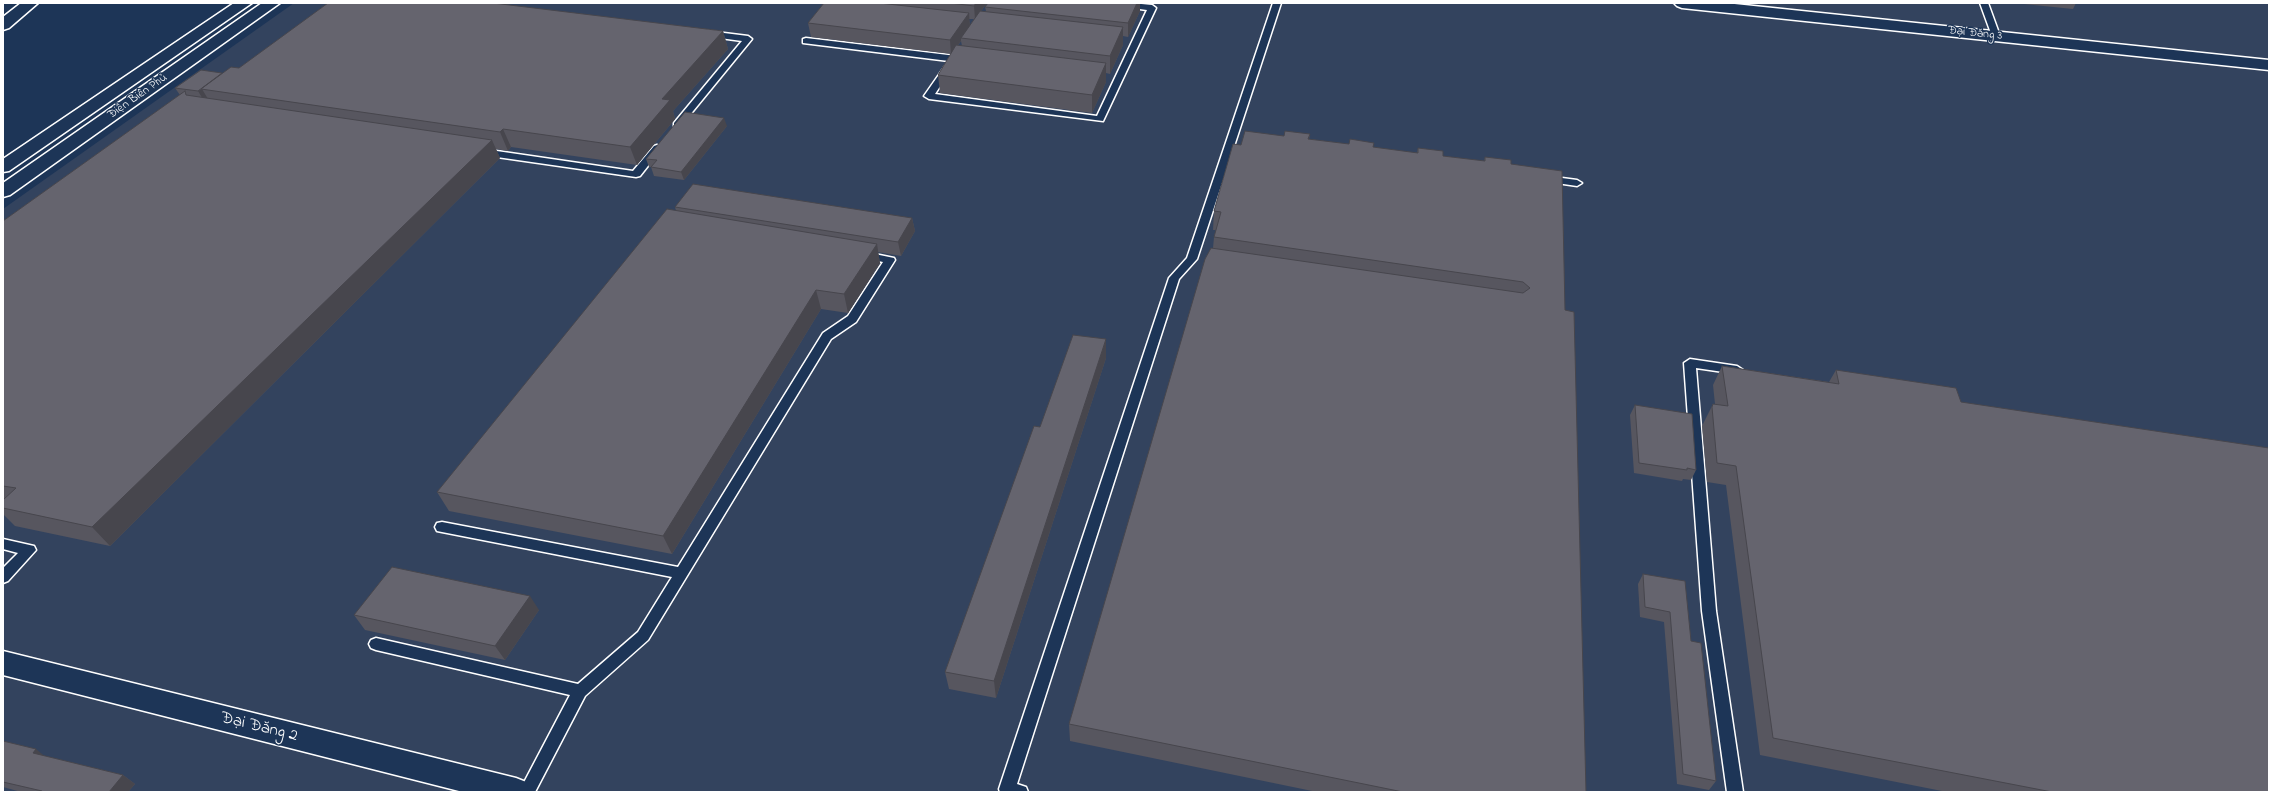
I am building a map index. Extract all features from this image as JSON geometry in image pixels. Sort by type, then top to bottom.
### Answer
[{"type":"street","points":[[3,25],[30,3]]},
{"type":"street","name":"Điện Biên Phủ","points":[[3,168],[244,3]]},
{"type":"street","name":"Điện Biên Phủ","points":[[3,191],[272,3]]},
{"type":"street","name":"Đại Đăng 3","points":[[1682,3],[2269,65]]},
{"type":"street","name":"Đại Đăng 2","points":[[3,664],[516,792]]},
{"type":"lane","points":[[962,47],[929,96],[1100,119],[1115,78],[1131,41],[1152,8],[1110,3]]},
{"type":"lane","points":[[1020,792],[1007,789],[1174,278],[1196,259],[1236,139],[1277,3]]},
{"type":"lane","points":[[1984,3],[1996,36]]},
{"type":"lane","points":[[672,131],[748,39],[701,33]]},
{"type":"lane","points":[[806,41],[978,62]]},
{"type":"lane","points":[[473,151],[636,174],[661,143]]},
{"type":"lane","points":[[1537,178],[1577,183]]},
{"type":"lane","points":[[527,792],[580,691],[643,636],[827,336],[852,319],[890,260],[851,253]]},
{"type":"lane","points":[[1734,792],[1709,611],[1690,363],[1752,373]]},
{"type":"lane","points":[[442,527],[681,573]]},
{"type":"lane","points":[[3,544],[29,550],[3,577]]},
{"type":"lane","points":[[376,644],[580,691]]},
{"type":"shaded area","points":[[294,3],[2269,3],[2269,792],[3,792],[3,209]]},
{"type":"building","points":[[328,3],[493,3],[723,31],[662,99],[670,100],[630,147],[503,129],[500,132],[201,89],[231,67],[239,68]]},
{"type":"building","points":[[824,3],[879,3],[969,13],[950,40],[808,23]]},
{"type":"building","points":[[950,3],[976,3],[974,6]]},
{"type":"building","points":[[988,3],[1137,3],[1128,23],[985,7]]},
{"type":"building","points":[[980,11],[1123,27],[1110,56],[961,38]]},
{"type":"building","points":[[956,45],[1106,63],[1092,95],[938,75]]},
{"type":"building","points":[[201,70],[222,73],[198,91],[175,88]]},
{"type":"building","points":[[185,91],[186,95],[492,140],[92,527],[3,508],[3,500],[16,488],[3,486],[3,221]]},
{"type":"building","points":[[685,112],[724,118],[681,172],[651,167],[657,160],[646,159]]},
{"type":"building","points":[[1245,131],[1284,136],[1285,131],[1310,134],[1308,139],[1349,144],[1350,139],[1374,143],[1373,147],[1418,153],[1418,148],[1443,151],[1443,156],[1485,161],[1485,157],[1511,160],[1511,164],[1562,171],[1565,310],[1574,312],[1586,792],[1403,792],[1069,724],[1205,259],[1211,248],[1523,293],[1530,288],[1523,282],[1214,237],[1221,212],[1214,211],[1233,144],[1241,145]]},
{"type":"building","points":[[693,184],[912,218],[898,242],[675,207]]},
{"type":"building","points":[[667,209],[877,244],[844,294],[816,290],[663,536],[437,492]]},
{"type":"building","points":[[1073,335],[1106,339],[994,681],[945,672],[1034,426],[1040,427]]},
{"type":"building","points":[[1722,366],[1839,384],[1836,370],[1956,388],[1961,402],[2269,448],[2269,792],[2052,792],[1773,738],[1736,466],[1717,463],[1712,407],[1713,404],[1728,406]]},
{"type":"building","points":[[1635,405],[1692,414],[1696,470],[1639,463]]},
{"type":"building","points":[[392,567],[530,596],[495,646],[354,615]]},
{"type":"building","points":[[1643,574],[1685,581],[1691,641],[1701,643],[1716,781],[1683,774],[1670,612],[1645,607]]},
{"type":"building","points":[[3,741],[36,749],[33,753],[123,775],[109,792],[41,792],[42,791],[3,782]]}]
